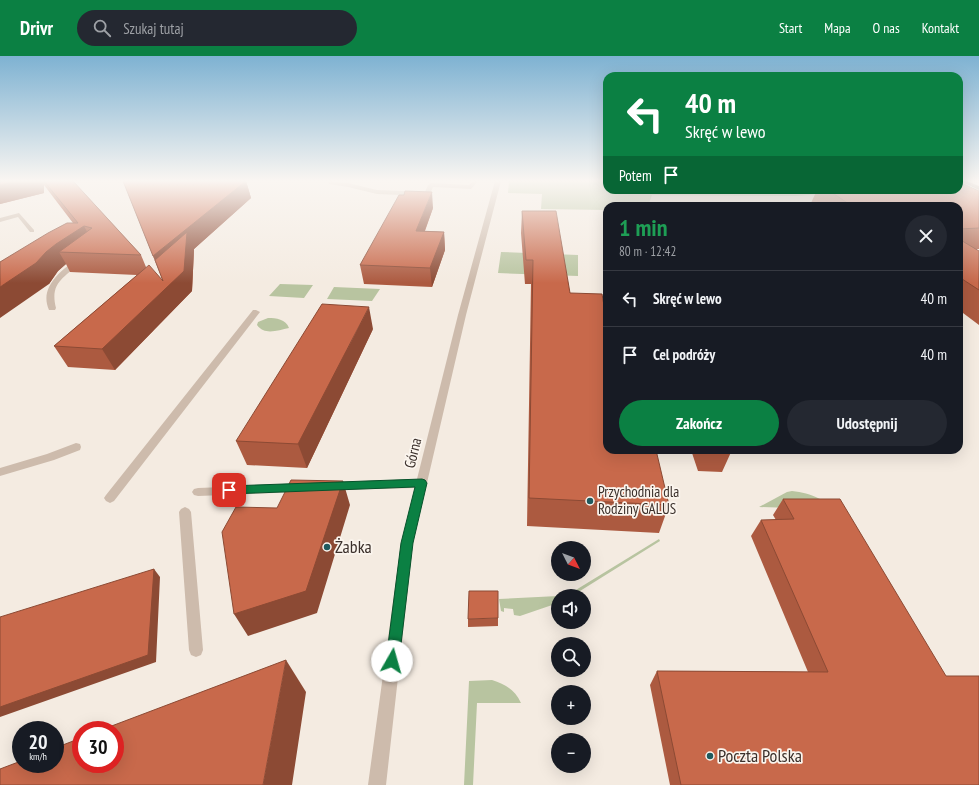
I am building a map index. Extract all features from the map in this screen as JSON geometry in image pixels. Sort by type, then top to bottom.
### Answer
[{"type":"street","points":[[19,215],[32,231]]},
{"type":"street","points":[[0,220],[19,215]]},
{"type":"street","name":"Górna","points":[[377,785],[407,543],[462,318],[489,215]]},
{"type":"street","points":[[52,308],[49,299],[55,280],[85,256]]},
{"type":"street","points":[[110,498],[256,312]]},
{"type":"street","points":[[0,472],[50,457],[76,447]]},
{"type":"street","points":[[324,487],[422,483]]},
{"type":"street","points":[[198,492],[308,487]]},
{"type":"street","points":[[185,512],[196,650]]},
{"type":"green space","points":[[501,252],[578,255],[578,276],[498,273]]},
{"type":"green space","points":[[280,284],[313,285],[304,298],[269,296]]},
{"type":"green space","points":[[334,287],[380,289],[372,301],[327,299]]},
{"type":"green space","points":[[268,318],[283,321],[289,328],[268,331],[257,325],[258,322]]},
{"type":"green space","points":[[792,491],[820,499],[821,509],[759,507],[787,492]]},
{"type":"green space","points":[[659,539],[660,541],[583,589],[577,589]]},
{"type":"green space","points":[[551,596],[551,605],[520,616],[514,615],[513,609],[504,608],[504,612],[501,611],[499,599]]},
{"type":"green space","points":[[492,680],[509,688],[516,694],[521,703],[477,703],[473,785],[464,785],[469,681]]},
{"type":"building","points":[[72,215],[104,215],[141,255],[59,252],[92,228],[84,226],[56,244],[36,263],[0,287],[0,262],[67,223],[78,223]]},
{"type":"building","points":[[137,215],[204,215],[153,256]]},
{"type":"building","points":[[388,215],[423,215],[416,231],[444,232],[430,268],[360,265]]},
{"type":"building","points":[[522,215],[557,215],[570,293],[602,294],[603,454],[657,454],[669,505],[529,498],[533,260],[526,260]]},
{"type":"building","points":[[963,215],[979,215],[979,228],[963,229]]},
{"type":"building","points":[[187,232],[184,271],[102,349],[54,346],[149,265],[163,281],[155,260]]},
{"type":"building","points":[[963,241],[979,251],[979,290],[963,280]]},
{"type":"building","points":[[322,304],[369,307],[298,444],[236,441]]},
{"type":"building","points":[[291,480],[343,481],[306,591],[234,614],[222,532],[236,507],[277,508]]},
{"type":"building","points":[[783,499],[840,499],[946,676],[979,676],[979,785],[681,785],[657,671],[828,672],[761,520],[794,519]]},
{"type":"building","points":[[154,569],[148,655],[0,707],[0,617]]},
{"type":"building","points":[[469,591],[498,591],[498,618],[468,619]]},
{"type":"building","points":[[286,660],[263,785],[0,785],[0,769],[12,764],[12,773],[64,773],[64,745],[72,741],[72,773],[124,773],[124,721]]},
{"type":"place","name":"Przychodnia dla Rodziny GALUS","points":[[590,501]]},
{"type":"place","name":"Żabka","points":[[327,547]]},
{"type":"place","name":"Poczta Polska","points":[[710,756]]},
{"type":"route","points":[[229,490],[422,483],[407,543],[392,661]]}]
